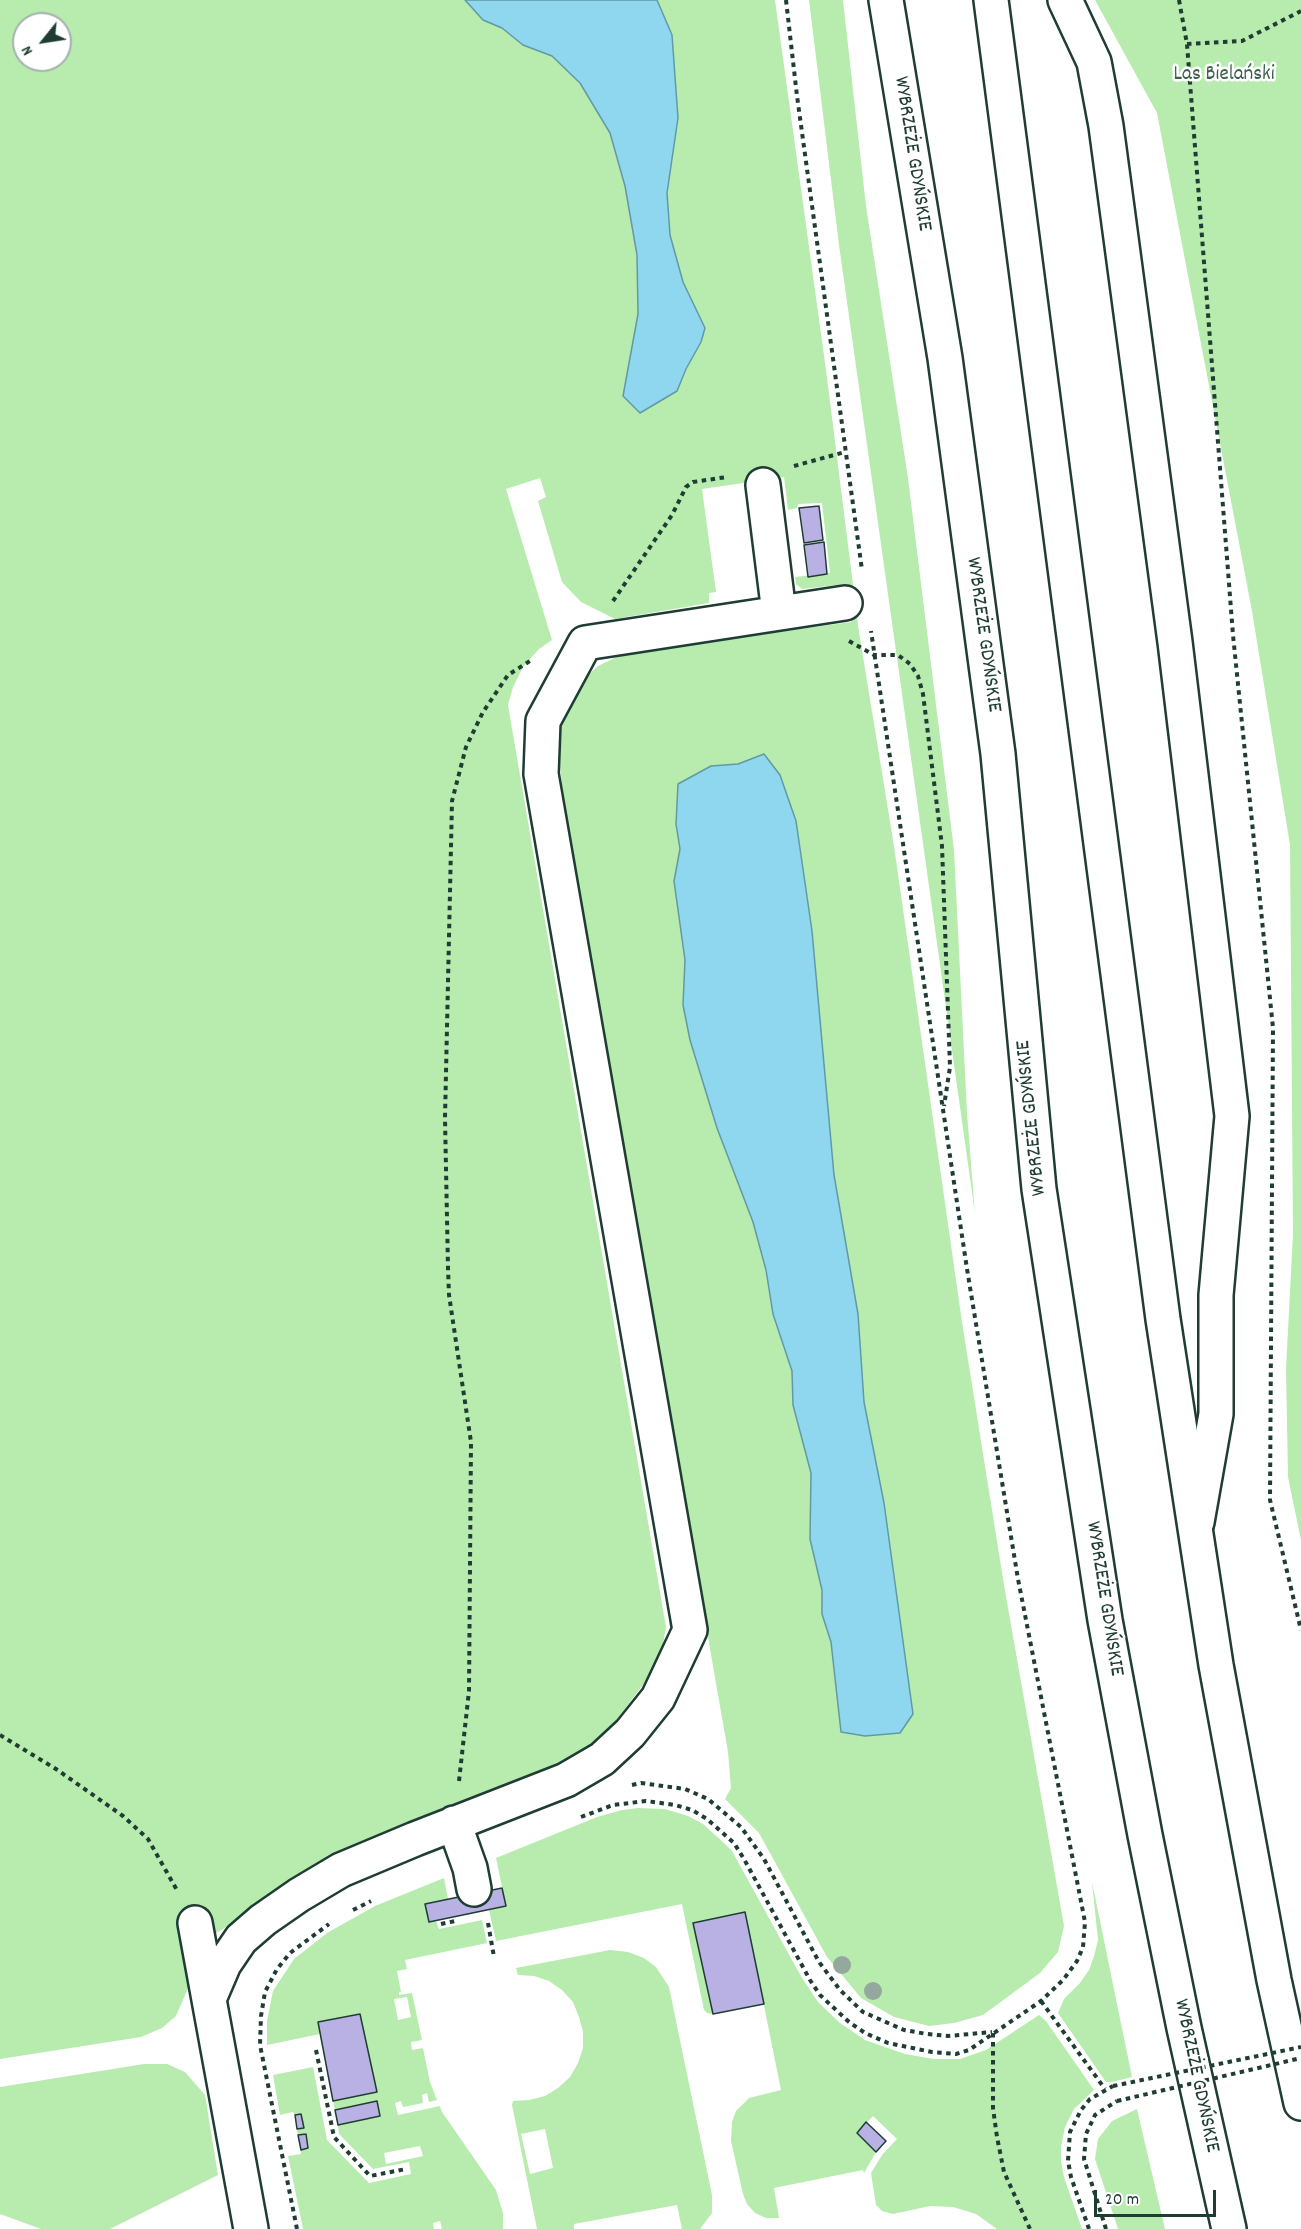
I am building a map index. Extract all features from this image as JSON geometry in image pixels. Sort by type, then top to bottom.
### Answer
[{"type":"main road","name":"WYBRZEŻE GDYŃSKIE","points":[[886,0],[945,358],[958,451],[998,754],[1039,1189],[1083,1480],[1105,1620],[1145,1835],[1184,2028],[1228,2227]]},
{"type":"main road","points":[[991,0],[1162,1319],[1216,1665],[1242,1809],[1274,1980],[1298,2072]]},
{"type":"main road","points":[[1065,0],[1094,62],[1106,126],[1175,642],[1232,1116],[1216,1295],[1216,1414],[1195,1530]]},
{"type":"main road","points":[[750,480],[779,613]]},
{"type":"main road","points":[[209,1999],[224,1964],[241,1939],[262,1920],[299,1895],[341,1870],[566,1780],[602,1759],[630,1733],[658,1698],[690,1630],[541,774],[543,721],[585,643],[779,613],[857,612]]},
{"type":"main road","points":[[454,1823],[470,1868],[474,1889]]},
{"type":"main road","points":[[195,1923],[251,2229]]},
{"type":"path","points":[[786,0],[797,96],[863,576]]},
{"type":"path","points":[[1179,0],[1187,44],[1232,624],[1273,1028],[1270,1500],[1301,1630]]},
{"type":"path","points":[[1187,44],[1242,41],[1301,12]]},
{"type":"path","points":[[792,466],[845,452]]},
{"type":"path","points":[[454,1823],[469,1691],[471,1442],[449,1295],[448,1268],[445,1118],[452,801],[466,747],[483,712],[508,675],[546,651],[585,643],[672,515],[686,487],[693,482],[750,480]]},
{"type":"path","points":[[577,1819],[613,1805],[646,1801],[660,1802],[692,1810],[721,1830],[744,1859],[810,1980],[828,2003],[865,2033],[888,2043],[916,2050],[948,2054],[969,2050],[1041,2001],[1064,1980],[1083,1947],[1085,1923],[1018,1579],[874,655],[857,612]]},
{"type":"path","points":[[874,655],[898,655],[910,664],[918,676],[923,694],[942,846],[950,1067],[943,1109]]},
{"type":"path","points":[[0,1735],[66,1775],[123,1816],[148,1839],[195,1923]]},
{"type":"path","points":[[621,1787],[641,1783],[685,1790],[708,1799],[741,1827],[764,1859],[819,1962],[840,1990],[863,2012],[904,2030],[927,2034],[948,2036],[993,2032]]},
{"type":"path","points":[[345,1914],[374,1900]]},
{"type":"path","points":[[297,2229],[260,2044],[261,2016],[265,1992],[277,1969],[290,1953],[336,1920]]},
{"type":"path","points":[[1041,2001],[1105,2090]]},
{"type":"path","points":[[993,2032],[993,2108],[997,2136],[1004,2172],[1030,2229]]},
{"type":"path","points":[[316,2050],[334,2137],[370,2176],[406,2169]]},
{"type":"path","points":[[1089,2229],[1071,2177],[1068,2146],[1071,2132],[1081,2110],[1090,2099],[1113,2086],[1298,2072]]},
{"type":"path","points":[[1106,2229],[1084,2159],[1086,2134],[1095,2115],[1117,2101],[1298,2072]]},
{"type":"green space","points":[[0,0],[465,0],[483,20],[502,28],[523,45],[552,55],[580,83],[610,133],[625,186],[637,255],[638,314],[623,396],[640,412],[677,391],[705,328],[683,282],[670,235],[667,193],[678,118],[672,35],[657,0],[775,0],[826,370],[859,632],[894,846],[962,1322],[1004,1585],[1064,1926],[1058,1952],[1040,1973],[983,2015],[954,2023],[929,2026],[894,2017],[861,1998],[827,1957],[759,1833],[725,1799],[731,1788],[728,1752],[563,794],[556,730],[583,680],[598,666],[625,653],[851,622],[846,584],[802,589],[796,584],[795,577],[830,573],[822,503],[798,504],[797,508],[788,510],[784,477],[702,489],[716,592],[709,593],[709,603],[615,619],[581,602],[562,582],[538,501],[546,497],[540,478],[506,489],[552,640],[539,649],[523,667],[513,687],[508,705],[666,1627],[662,1650],[645,1682],[599,1743],[560,1767],[337,1855],[215,1934],[212,1919],[178,1926],[189,1986],[176,2016],[162,2028],[141,2037],[0,2059]],"holes":[[[738,764],[834,1175],[858,1314],[864,1402],[841,1731],[831,1642],[822,1614],[822,1590],[810,1539],[811,1473],[793,1405],[792,1371],[773,1314],[766,1270],[753,1222],[717,1128],[690,1040],[683,1005],[685,960],[674,881],[680,849],[711,766]]]},
{"type":"green space","points":[[809,0],[843,0],[866,206],[908,478],[954,850],[967,1113],[975,1214],[839,245]]},
{"type":"green space","name":"Las Bielański","points":[[1095,0],[1301,0],[1301,1540],[1288,1477],[1286,1369],[1293,1234],[1290,845],[1252,611],[1157,113]]},
{"type":"green space","points":[[638,1808],[665,1809],[688,1816],[703,1824],[732,1851],[802,1978],[818,2002],[840,2023],[865,2040],[905,2054],[934,2059],[960,2059],[986,2050],[1039,2015],[1046,2021],[1094,2090],[1074,2109],[1065,2127],[1061,2147],[1064,2177],[1082,2229],[997,2229],[976,2214],[953,2207],[930,2206],[893,2214],[882,2211],[876,2205],[871,2173],[882,2155],[897,2139],[873,2116],[857,2133],[876,2152],[864,2173],[863,2170],[774,2188],[779,2218],[766,2218],[755,2213],[747,2204],[743,2194],[731,2141],[732,2122],[736,2111],[749,2098],[781,2090],[745,1912],[693,1923],[713,2014],[704,2010],[682,1904],[496,1941],[489,1910],[506,1906],[496,1858],[597,1817]]},
{"type":"green space","points":[[444,1878],[448,1899],[425,1904],[429,1922],[436,1921],[439,1929],[482,1920],[487,1943],[405,1960],[407,1969],[397,1971],[401,1992],[399,1995],[412,1993],[422,2040],[411,2042],[412,2050],[423,2048],[430,2082],[437,2100],[429,2102],[427,2093],[422,2095],[423,2103],[403,2107],[401,2101],[395,2103],[398,2115],[440,2106],[496,2190],[503,2213],[503,2229],[442,2229],[440,2221],[433,2223],[434,2229],[303,2229],[288,2156],[301,2154],[301,2150],[308,2148],[306,2135],[298,2135],[297,2129],[304,2128],[301,2114],[295,2115],[293,2112],[280,2115],[273,2075],[313,2067],[327,2140],[369,2183],[411,2174],[409,2162],[373,2169],[339,2134],[338,2125],[380,2116],[377,2102],[335,2110],[333,2101],[377,2092],[360,2014],[318,2022],[320,2034],[267,2045],[267,2021],[273,1991],[294,1959],[327,1933],[375,1906]],"holes":[[[407,1997],[411,2017],[398,2020],[394,1999]],[[420,2146],[423,2156],[386,2164],[384,2153]]]},
{"type":"green space","points":[[1092,1882],[1132,2077],[1112,2082],[1106,2082],[1058,2013],[1064,1999],[1089,1970],[1094,1956],[1098,1940]]},
{"type":"green space","points":[[610,1950],[628,1952],[644,1958],[656,1967],[669,1987],[712,2195],[712,2213],[700,2229],[682,2229],[677,2205],[574,2224],[574,2229],[537,2229],[512,2105],[513,2101],[545,2096],[570,2077],[583,2048],[583,2032],[573,2002],[562,1990],[549,1981],[534,1976],[518,1975],[516,1968]],"holes":[[[545,2129],[553,2168],[530,2174],[521,2134]]]},
{"type":"green space","points":[[144,2064],[167,2064],[185,2072],[205,2095],[218,2175],[110,2229],[41,2229],[0,2214],[0,2087]]},
{"type":"green space","points":[[1137,2109],[1165,2229],[1118,2229],[1095,2159],[1098,2139],[1112,2121]]},
{"type":"water","points":[[465,0],[657,0],[672,35],[678,118],[667,193],[670,235],[683,282],[705,328],[701,342],[677,391],[640,413],[623,396],[638,314],[637,255],[625,186],[610,133],[580,83],[552,56],[523,45],[502,28],[483,20]]},
{"type":"water","points":[[764,754],[780,775],[796,821],[812,931],[834,1175],[858,1314],[864,1402],[884,1503],[913,1714],[900,1733],[865,1736],[841,1732],[831,1642],[822,1614],[822,1590],[810,1539],[811,1473],[793,1405],[792,1371],[773,1314],[766,1270],[753,1222],[717,1128],[690,1040],[683,1005],[685,960],[674,881],[680,849],[676,824],[678,784],[711,766],[738,764]]},
{"type":"building","points":[[819,506],[823,540],[804,543],[799,508]]},
{"type":"building","points":[[824,542],[827,574],[808,577],[804,545]]},
{"type":"building","points":[[502,1888],[506,1906],[429,1922],[425,1904]]},
{"type":"building","points":[[745,1912],[764,2004],[713,2014],[693,1923]]},
{"type":"building","points":[[360,2014],[377,2092],[333,2101],[318,2022]]},
{"type":"building","points":[[377,2101],[380,2116],[338,2125],[335,2110]]},
{"type":"building","points":[[301,2114],[304,2128],[297,2129],[295,2115]]},
{"type":"building","points":[[866,2122],[886,2141],[876,2152],[857,2133]]},
{"type":"building","points":[[306,2134],[308,2148],[301,2150],[298,2135]]}]
